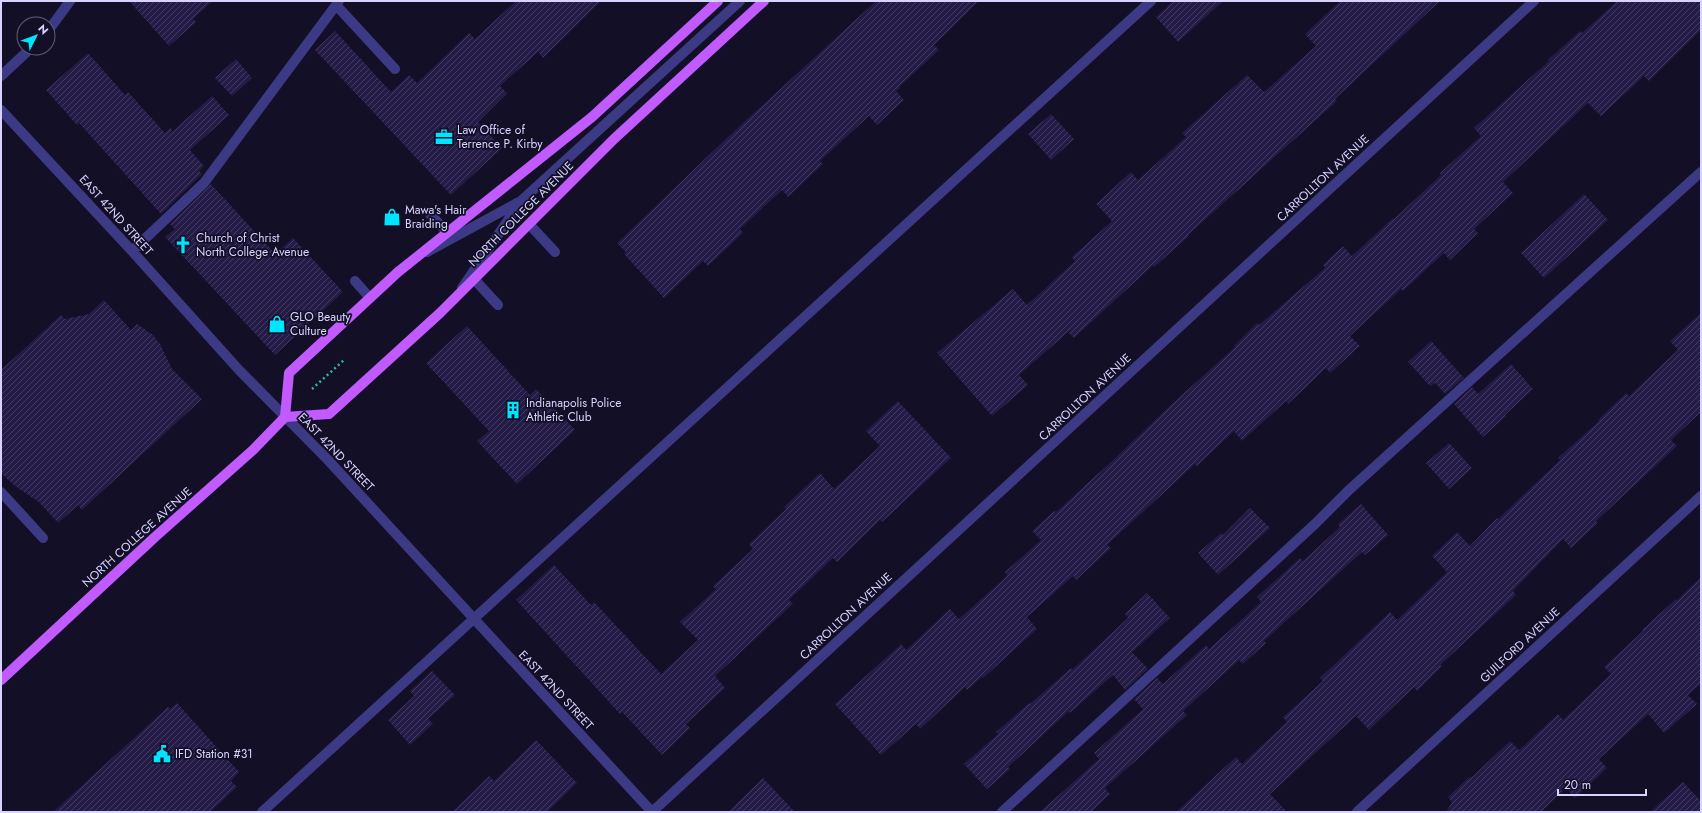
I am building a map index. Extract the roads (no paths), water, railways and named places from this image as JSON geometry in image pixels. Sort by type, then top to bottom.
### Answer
[{"type":"main road","name":"NORTH COLLEGE AVENUE","points":[[2,678],[250,452],[285,417],[289,373],[370,298],[415,259],[592,117],[718,1]]},
{"type":"main road","name":"NORTH COLLEGE AVENUE","points":[[285,417],[329,414],[453,300],[614,140],[764,1]]},
{"type":"street","points":[[56,19],[70,1]]},
{"type":"street","name":"NORTH COLLEGE AVENUE","points":[[521,201],[740,1]]},
{"type":"street","points":[[262,812],[1151,1]]},
{"type":"street","name":"CARROLLTON AVENUE","points":[[652,812],[1534,1]]},
{"type":"street","points":[[132,250],[204,183],[338,3],[395,69]]},
{"type":"street","points":[[1,76],[22,56]]},
{"type":"street","name":"EAST 42ND STREET","points":[[1,110],[132,250],[239,370],[326,459],[652,812]]},
{"type":"street","points":[[1002,812],[1315,524],[1349,490],[1701,172]]},
{"type":"street","points":[[415,259],[521,201]]},
{"type":"street","points":[[453,300],[521,201]]},
{"type":"street","points":[[430,214],[447,232]]},
{"type":"street","points":[[529,224],[555,252]]},
{"type":"street","points":[[474,279],[498,305]]},
{"type":"street","points":[[355,281],[370,298]]},
{"type":"street","points":[[1,492],[43,538]]},
{"type":"street","name":"GUILFORD AVENUE","points":[[1357,812],[1701,496]]},
{"type":"place","name":"Law Office of Terrence P. Kirby","points":[[444,137]]},
{"type":"place","name":"Mawa's Hair Braiding","points":[[392,217]]},
{"type":"place","name":"Church of Christ North College Avenue","points":[[183,245]]},
{"type":"place","name":"GLO Beauty Culture","points":[[277,324]]},
{"type":"place","name":"Indianapolis Police Athletic Club","points":[[513,410]]},
{"type":"place","name":"IFD Station #31","points":[[162,754]]}]
